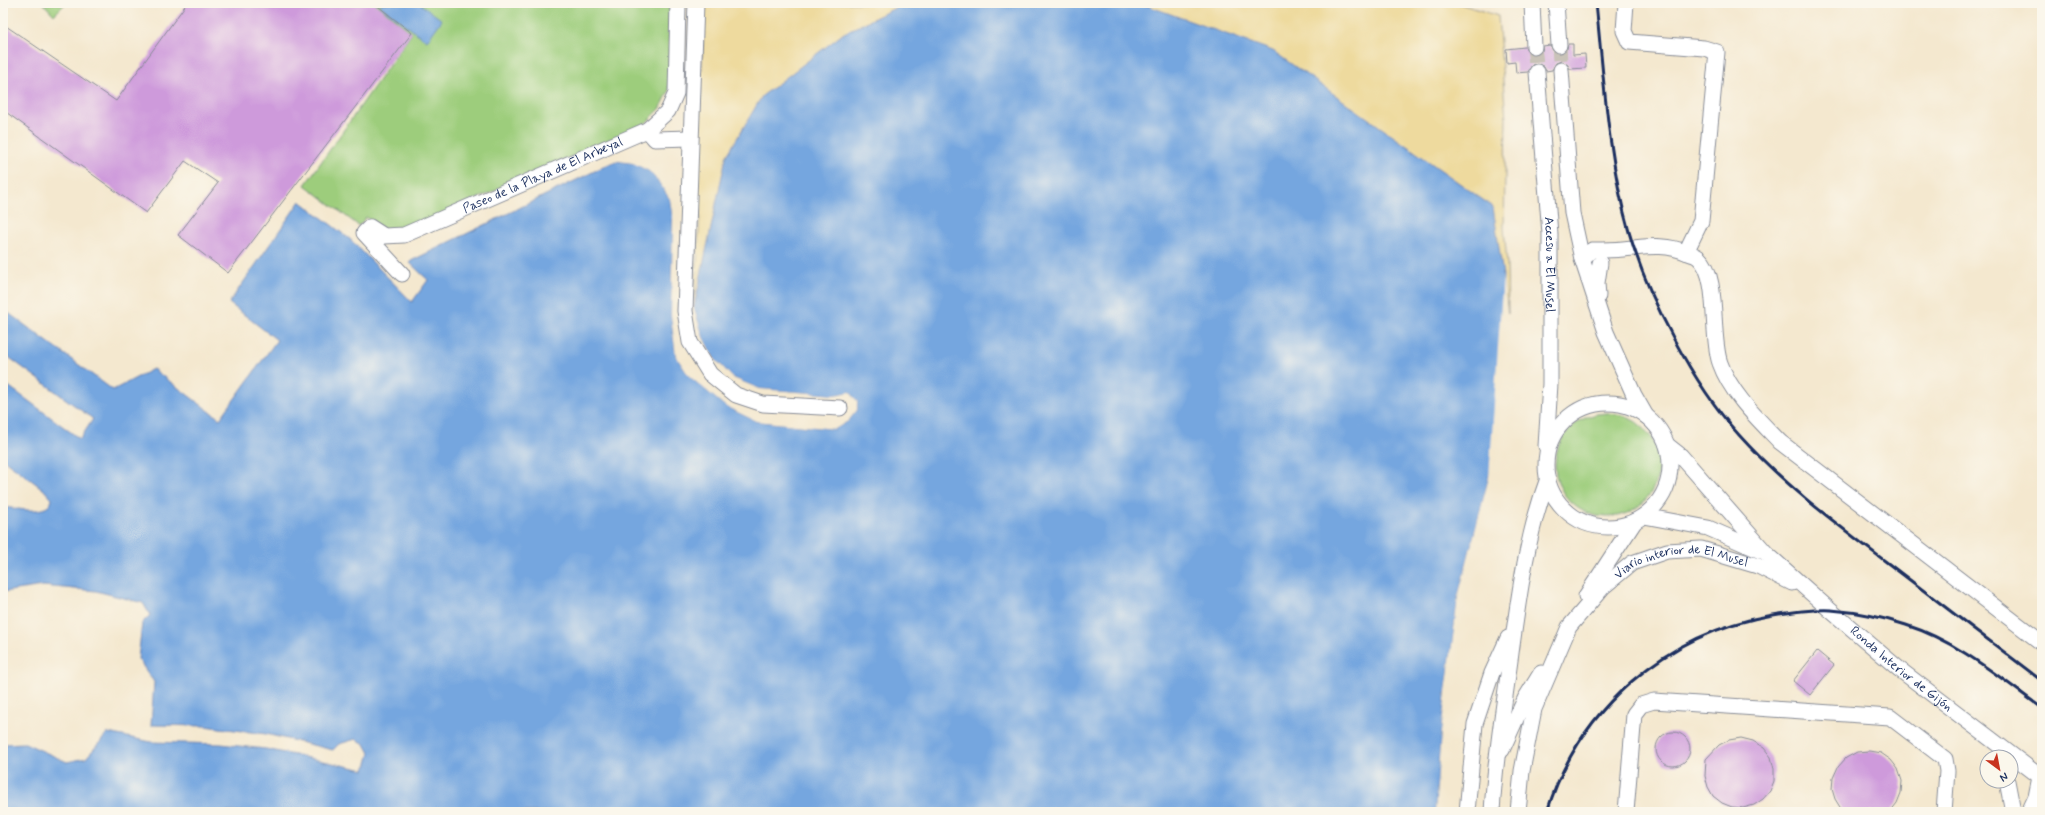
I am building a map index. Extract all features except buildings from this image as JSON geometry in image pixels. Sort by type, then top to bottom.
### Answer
[{"type":"street","name":"Paseo de la Playa de El Arbeyal","points":[[402,274],[364,233],[370,227],[384,236],[404,235],[648,130],[668,111],[676,93],[678,3]]},
{"type":"street","points":[[696,3],[685,311],[690,342],[710,374],[736,395],[763,404],[840,408]]},
{"type":"street","points":[[1532,3],[1534,46]]},
{"type":"street","points":[[1556,3],[1559,45]]},
{"type":"street","points":[[1626,3],[1624,31],[1629,42],[1704,48],[1717,52],[1701,221],[1686,252]]},
{"type":"street","name":"Accesu a El Musel","points":[[1561,70],[1572,213],[1582,259],[1606,332],[1631,388],[1646,417]]},
{"type":"street","name":"Accesu a El Musel","points":[[1536,72],[1550,234],[1550,384],[1546,457],[1547,481],[1556,500],[1571,516],[1592,526],[1614,527],[1640,518],[1660,499],[1668,480],[1670,464],[1667,445],[1661,433],[1646,417],[1628,406],[1607,403],[1585,407],[1566,420],[1552,437],[1546,457]]},
{"type":"street","points":[[648,130],[655,139],[690,138]]},
{"type":"street","points":[[1582,259],[1592,250],[1650,246],[1676,248],[1698,257],[1706,267],[1711,280],[1713,317],[1720,363],[1742,402],[1780,442],[2042,644]]},
{"type":"street","points":[[1582,259],[1600,263],[1622,249]]},
{"type":"street","points":[[1599,309],[1597,283],[1600,263]]},
{"type":"street","name":"Ronda Interior de Gijón","points":[[1667,445],[1681,456],[1766,553],[1873,648],[2041,777]]},
{"type":"street","name":"Viario interior de El Musel","points":[[1492,812],[1495,766],[1515,623],[1536,510],[1547,481]]},
{"type":"street","name":"Ronda Interior de Gijón","points":[[1640,518],[1708,528],[1766,553]]},
{"type":"street","name":"Viario interior de El Musel","points":[[1482,812],[1495,766],[1525,699],[1569,628],[1586,596],[1640,518]]},
{"type":"street","name":"Viario interior de El Musel","points":[[1518,812],[1522,770],[1534,709],[1569,628],[1603,587],[1632,563],[1667,551],[1701,549],[1758,566],[1810,592]]},
{"type":"street","name":"Viario interior de El Musel","points":[[1467,812],[1475,724],[1492,673],[1515,623]]},
{"type":"street","points":[[1626,812],[1634,714],[1641,705],[1654,701],[1890,717],[1945,759],[1947,771],[1944,812]]},
{"type":"street","points":[[1962,717],[1988,749]]},
{"type":"street","points":[[2030,812],[2036,797],[2041,777]]},
{"type":"street","points":[[2009,789],[2014,812]]},
{"type":"green space","points":[[43,3],[66,3],[54,15]]},
{"type":"green space","points":[[374,3],[669,3],[669,91],[660,109],[645,124],[405,231],[383,229],[366,217],[359,226],[305,185],[412,33]]},
{"type":"green space","points":[[1607,413],[1627,417],[1644,428],[1655,445],[1659,465],[1655,485],[1644,502],[1627,513],[1607,517],[1587,513],[1570,502],[1559,485],[1555,465],[1559,445],[1570,428],[1587,417]]},
{"type":"sand","points":[[705,3],[1457,3],[1498,16],[1506,119],[1504,228],[1507,264],[1508,314],[1503,278],[694,308],[700,215],[697,170]]},
{"type":"water","points":[[382,3],[419,3],[442,20],[427,41],[380,6]]},
{"type":"water","points":[[905,3],[1140,3],[1273,51],[1493,207],[1503,275],[1508,384],[1489,477],[1458,597],[1441,732],[1435,812],[3,812],[3,744],[25,743],[67,762],[86,758],[108,733],[151,742],[221,744],[266,749],[365,770],[370,753],[365,744],[356,739],[339,744],[333,750],[266,734],[204,726],[151,725],[154,682],[138,659],[142,623],[150,615],[143,603],[96,591],[43,586],[3,592],[3,507],[24,510],[39,510],[50,505],[52,499],[43,489],[3,459],[3,382],[80,439],[93,419],[3,353],[3,309],[113,390],[153,369],[220,419],[277,340],[229,303],[300,201],[351,240],[412,302],[428,280],[409,262],[609,164],[616,161],[633,163],[649,171],[670,199],[673,220],[671,316],[676,356],[689,376],[725,406],[756,421],[835,429],[848,421],[857,410],[857,401],[850,392],[835,395],[760,389],[733,378],[713,357],[703,337],[694,308],[726,157],[762,96],[844,33]]},
{"type":"pier","points":[[613,160],[633,161],[650,169],[660,180],[672,198],[675,220],[673,316],[678,356],[691,375],[726,404],[757,419],[834,427],[847,420],[855,409],[855,401],[849,394],[835,397],[760,391],[732,380],[711,357],[701,338],[692,308],[694,308],[703,337],[713,357],[733,378],[760,389],[835,395],[850,392],[857,401],[857,410],[848,421],[835,429],[756,421],[725,406],[689,376],[676,356],[671,316],[673,220],[670,199],[649,171],[633,163]]},
{"type":"pier","points":[[1503,275],[1506,300],[1510,384],[1491,478],[1460,597],[1443,732],[1437,812],[1435,812],[1441,732],[1458,597],[1489,477]]},
{"type":"tunnel","points":[[1559,45],[1560,61]]},
{"type":"tunnel","points":[[1534,47],[1536,64]]},
{"type":"railway","points":[[1596,3],[1611,147],[1629,232],[1637,258],[1660,312],[1689,366],[1705,391],[1739,435],[1791,486],[1847,532],[2042,681]]},
{"type":"railway","points":[[1547,812],[1562,774],[1581,740],[1604,709],[1632,681],[1663,658],[1697,639],[1734,624],[1773,615],[1809,610],[1831,610],[1869,615],[1906,625],[1943,640],[1960,650],[1994,672],[2042,708]]}]
